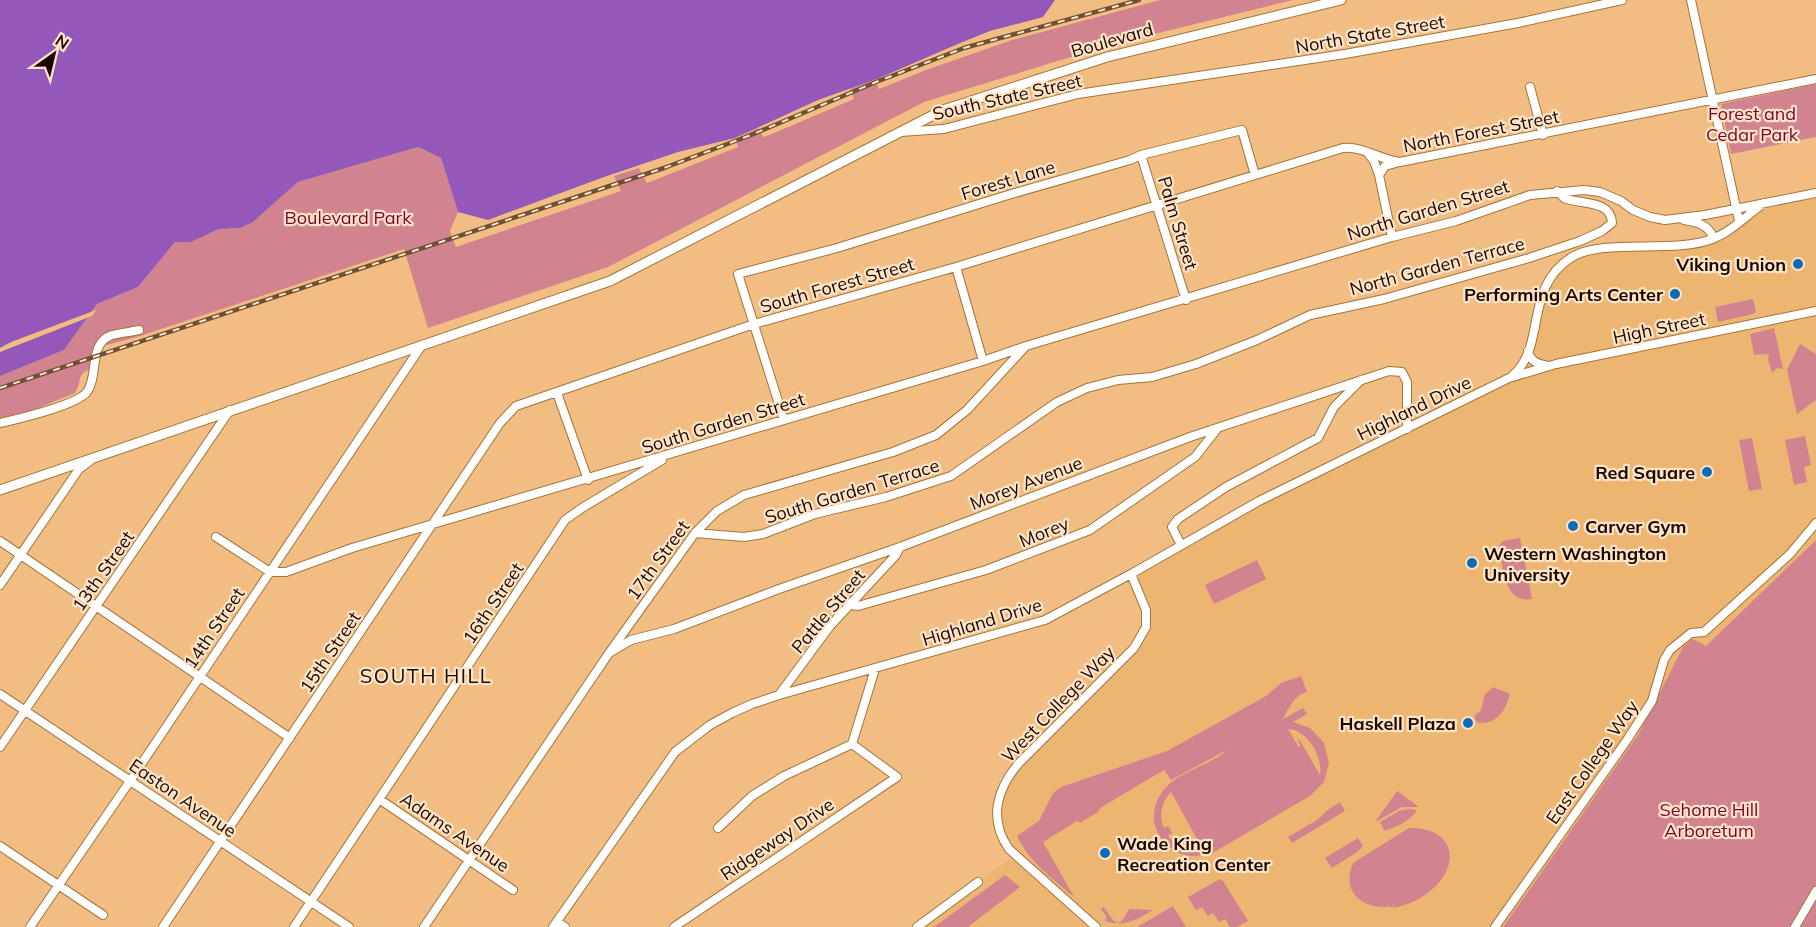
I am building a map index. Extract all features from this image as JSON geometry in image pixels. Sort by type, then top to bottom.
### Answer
[{"type":"main road","name":"Boulevard","points":[[0,490],[610,281],[943,110],[1107,57],[1341,0]]},
{"type":"street","name":"North State Street","points":[[1122,88],[1345,54],[1518,23],[1622,0]]},
{"type":"street","points":[[1691,0],[1739,221]]},
{"type":"street","name":"North Forest Street","points":[[1156,204],[1343,148],[1366,151],[1400,162],[1816,79]]},
{"type":"street","points":[[1530,87],[1543,135]]},
{"type":"street","name":"South State Street","points":[[899,133],[944,129],[1078,94],[1122,88]]},
{"type":"street","name":"Forest Lane","points":[[754,324],[738,274],[837,248],[1141,155],[1242,130],[1255,174]]},
{"type":"street","points":[[1366,151],[1374,160],[1379,175],[1392,237]]},
{"type":"street","name":"Palm Street","points":[[1141,155],[1186,300]]},
{"type":"street","points":[[1379,175],[1385,166],[1400,162]]},
{"type":"street","name":"North Garden Street","points":[[1186,300],[1392,237],[1456,221],[1530,195],[1557,191],[1600,192],[1650,217],[1665,220],[1816,193]]},
{"type":"street","name":"North Garden Terrace","points":[[1204,361],[1257,340],[1310,315],[1384,299],[1529,258],[1580,241],[1602,231],[1612,223],[1612,216],[1606,209],[1583,201],[1564,198],[1557,191]]},
{"type":"street","points":[[1509,378],[1523,364],[1546,284],[1563,264],[1574,256],[1590,251],[1664,246],[1714,238],[1731,229],[1765,202]]},
{"type":"street","name":"South Forest Street","points":[[528,402],[754,324],[956,267],[1156,204]]},
{"type":"street","name":"North Garden Street","points":[[1680,219],[1702,224],[1714,238]]},
{"type":"street","points":[[956,267],[983,361]]},
{"type":"street","name":"South Garden Street","points":[[270,572],[286,572],[352,548],[588,480],[1026,346],[1186,300]]},
{"type":"street","name":"High Street","points":[[1509,378],[1550,366],[1816,311]]},
{"type":"street","points":[[754,324],[784,420]]},
{"type":"street","points":[[0,423],[55,408],[82,396],[92,382],[101,341],[112,335],[139,330]]},
{"type":"street","name":"14th Street","points":[[30,927],[422,345]]},
{"type":"street","name":"17th Street","points":[[424,927],[609,653],[695,533],[717,511],[744,495],[893,452],[936,435],[967,410],[1026,346]]},
{"type":"street","points":[[1528,349],[1530,358],[1550,366]]},
{"type":"street","name":"South Garden Terrace","points":[[695,533],[744,537],[763,534],[815,514],[886,497],[951,476],[1057,402],[1087,388],[1118,380],[1152,377],[1204,361]]},
{"type":"street","name":"Morey Avenue","points":[[609,653],[631,640],[674,629],[1218,428],[1389,370],[1402,372],[1407,382],[1407,429]]},
{"type":"street","name":"Highland Drive","points":[[555,924],[675,752],[710,725],[752,704],[779,695],[1045,620],[1258,501],[1509,378]]},
{"type":"street","points":[[1181,545],[1172,527],[1178,519],[1227,487],[1318,438],[1334,406],[1361,379]]},
{"type":"street","points":[[557,393],[588,480]]},
{"type":"street","name":"15th Street","points":[[164,927],[500,423],[516,406],[528,402]]},
{"type":"street","name":"13th Street","points":[[0,747],[230,410]]},
{"type":"street","name":"Morey","points":[[851,605],[858,606],[977,573],[1025,557],[1090,530],[1195,457],[1218,428]]},
{"type":"street","name":"16th Street","points":[[294,927],[565,520],[674,453]]},
{"type":"street","points":[[0,585],[79,469],[97,457]]},
{"type":"street","name":"East College Way","points":[[1495,927],[1652,701],[1664,660],[1670,650],[1691,633],[1704,632],[1790,554],[1816,523]]},
{"type":"street","points":[[216,537],[270,572]]},
{"type":"street","points":[[0,541],[290,738]]},
{"type":"street","name":"Pattle Street","points":[[779,695],[830,626],[896,555],[900,547]]},
{"type":"street","name":"West College Way","points":[[1096,927],[1010,849],[1000,834],[996,809],[1004,784],[1019,763],[1134,648],[1146,627],[1146,610],[1131,574]]},
{"type":"street","points":[[718,828],[752,796],[784,776],[852,744],[875,669]]},
{"type":"street","name":"Easton Avenue","points":[[0,694],[349,927]]},
{"type":"street","name":"Ridgeway Drive","points":[[674,927],[897,777],[852,744]]},
{"type":"street","name":"Adams Avenue","points":[[379,799],[513,890]]},
{"type":"street","points":[[0,846],[103,915]]},
{"type":"street","points":[[916,927],[978,882]]},
{"type":"street","points":[[1795,927],[1816,891]]},
{"type":"street","points":[[555,924],[565,927]]},
{"type":"shaded area","points":[[0,0],[1055,0],[1043,17],[990,31],[877,79],[818,100],[735,138],[678,152],[488,220],[458,212],[441,158],[418,147],[298,182],[253,222],[240,228],[219,229],[191,242],[175,242],[138,287],[97,304],[64,350],[0,376]]},
{"type":"shaded area","name":"Western Washington University","points":[[1816,199],[1816,540],[1706,647],[1683,647],[1638,735],[1503,927],[917,927],[1015,855],[998,826],[1004,784],[1131,649],[1146,627],[1146,610],[1131,574],[1259,501],[1509,378],[1523,364],[1541,297],[1563,264],[1590,251],[1690,243],[1731,229],[1743,214]]},
{"type":"green space","name":"Boulevard Park","points":[[1160,0],[1293,0],[1113,44],[924,102],[608,267],[428,328],[404,249],[140,336],[92,349],[92,369],[81,375],[75,393],[33,410],[0,418],[0,376],[64,350],[97,304],[138,287],[175,242],[191,242],[219,229],[234,228],[253,222],[298,182],[418,147],[441,158],[458,212],[450,231],[456,247],[621,191],[614,176],[639,168],[647,183],[738,147],[735,139],[758,128],[763,137],[767,136],[854,99],[850,89],[875,80],[879,89],[1012,40]]},
{"type":"green space","name":"Forest and Cedar Park","points":[[1816,84],[1816,137],[1731,154],[1721,104]]},
{"type":"green space","points":[[1753,299],[1756,312],[1753,314],[1718,322],[1715,307]]},
{"type":"green space","points":[[1774,328],[1783,369],[1777,368],[1772,373],[1769,354],[1754,355],[1750,334]]},
{"type":"green space","points":[[1800,344],[1816,354],[1816,400],[1797,414],[1787,370]]},
{"type":"green space","points":[[1805,436],[1811,465],[1804,467],[1807,482],[1794,485],[1785,440]]},
{"type":"green space","points":[[1752,438],[1762,489],[1749,491],[1739,440]]},
{"type":"green space","points":[[1520,538],[1532,599],[1515,596],[1506,582],[1504,573],[1499,546],[1503,541]]},
{"type":"green space","name":"Sehome Hill Arboretum","points":[[1816,540],[1816,927],[1503,927],[1638,735],[1683,647],[1693,639],[1706,646]]},
{"type":"green space","points":[[1257,560],[1266,579],[1214,604],[1205,585]]},
{"type":"green space","points":[[1301,676],[1307,692],[1295,699],[1283,719],[1303,708],[1307,714],[1293,722],[1310,728],[1324,743],[1329,763],[1324,782],[1310,796],[1214,852],[1196,856],[1185,855],[1166,844],[1158,833],[1154,820],[1157,801],[1173,781],[1227,750],[1171,780],[1164,770],[1100,808],[1080,823],[1077,821],[1043,842],[1074,897],[1042,870],[1022,845],[1017,836],[1039,821],[1053,793],[1061,787],[1167,751],[1266,696],[1281,683]],"holes":[[[1288,729],[1302,734],[1313,746],[1319,760],[1320,775],[1299,739],[1301,747],[1298,746]],[[1171,792],[1202,848],[1202,849],[1183,847],[1168,836],[1172,833],[1168,826],[1164,828],[1161,814],[1163,804]]]},
{"type":"green space","points":[[1493,687],[1510,694],[1508,700],[1500,715],[1491,721],[1479,723],[1475,720],[1475,715],[1481,710],[1485,694]]},
{"type":"green space","points":[[1397,791],[1419,807],[1402,807],[1375,822]]},
{"type":"green space","points":[[1340,802],[1345,811],[1292,843],[1288,837],[1317,820]]},
{"type":"green space","points":[[1417,810],[1407,821],[1385,831],[1380,822],[1399,811]]},
{"type":"green space","points":[[1409,828],[1425,829],[1437,834],[1445,841],[1450,860],[1440,882],[1421,897],[1394,908],[1393,903],[1393,907],[1388,907],[1388,903],[1387,907],[1368,904],[1361,900],[1351,889],[1350,872],[1353,863]]},
{"type":"green space","points":[[1358,838],[1363,846],[1332,868],[1325,858]]},
{"type":"green space","points":[[1005,875],[1020,887],[968,927],[934,927]]},
{"type":"green space","points":[[1220,879],[1248,921],[1237,927],[1230,927],[1225,919],[1219,922],[1213,913],[1208,916],[1202,907],[1196,910],[1188,897]]},
{"type":"green space","points":[[1173,906],[1186,927],[1137,927]]},
{"type":"green space","points":[[1104,907],[1117,923],[1105,921],[1107,917],[1101,909]]},
{"type":"green space","points":[[1130,909],[1153,910],[1136,919],[1117,923]]},
{"type":"pier","points":[[96,310],[92,316],[0,352],[0,348],[11,342]]},
{"type":"railway","points":[[0,388],[664,168],[964,48],[1139,0]]},
{"type":"place","name":"Viking Union","points":[[1798,264]]},
{"type":"place","name":"Performing Arts Center","points":[[1675,294]]},
{"type":"place","name":"Red Square","points":[[1707,472]]},
{"type":"place","name":"Carver Gym","points":[[1573,526]]},
{"type":"place","name":"Western Washington University","points":[[1472,563]]},
{"type":"place","name":"Haskell Plaza","points":[[1468,723]]},
{"type":"place","name":"Wade King Recreation Center","points":[[1105,853]]},
{"type":"district","name":"SOUTH HILL","points":[[426,675]]}]
